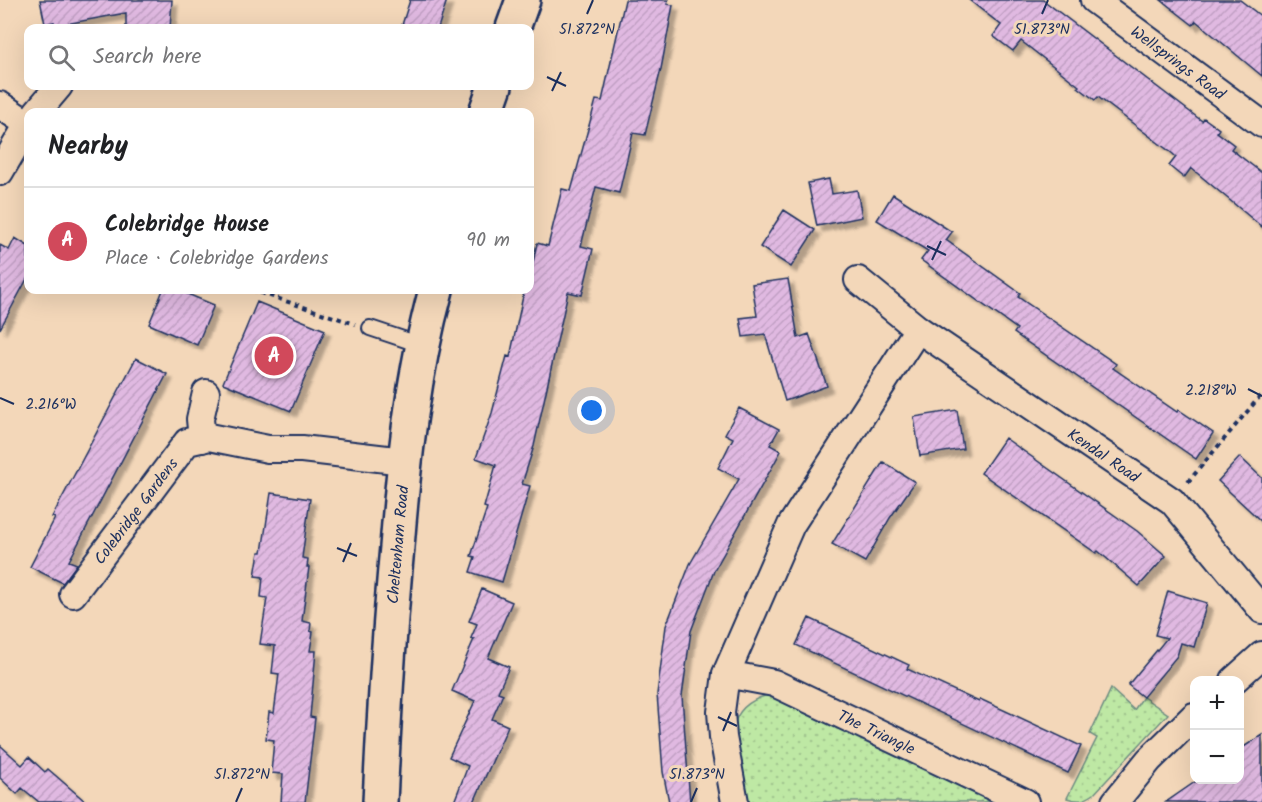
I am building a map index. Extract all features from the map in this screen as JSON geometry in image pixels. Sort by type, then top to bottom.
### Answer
[{"type":"main road","points":[[514,24],[523,0]]},
{"type":"main road","points":[[487,108],[494,90]]},
{"type":"main road","name":"Cheltenham Road","points":[[380,802],[386,671],[404,461],[421,345],[435,294]]},
{"type":"street","name":"Wellsprings Road","points":[[1094,0],[1262,124]]},
{"type":"street","points":[[41,108],[56,90]]},
{"type":"street","points":[[0,105],[24,121]]},
{"type":"street","points":[[0,172],[24,131]]},
{"type":"street","name":"Kendal Road","points":[[858,280],[918,329],[1172,501],[1262,610]]},
{"type":"street","points":[[735,802],[722,729],[721,712],[726,674],[790,525],[918,329]]},
{"type":"street","points":[[206,393],[200,419],[202,439],[209,437],[268,449],[302,449],[404,461]]},
{"type":"street","name":"Colebridge Gardens","points":[[73,594],[187,442],[202,439]]},
{"type":"street","points":[[1239,676],[1262,655]]},
{"type":"street","name":"The Triangle","points":[[726,674],[774,683],[1024,802]]},
{"type":"street","points":[[1115,802],[1149,760],[1190,720]]},
{"type":"lane","points":[[370,328],[421,345]]},
{"type":"path","points":[[264,294],[370,328]]},
{"type":"path","points":[[1172,501],[1262,394]]},
{"type":"green space","points":[[1111,689],[1134,710],[1143,697],[1168,714],[1094,794],[1081,800],[1067,798],[1097,738],[1090,734]]},
{"type":"green space","points":[[768,695],[784,697],[1002,802],[743,802],[734,753],[734,724],[740,712],[751,702]]},
{"type":"building","points":[[40,0],[172,0],[170,24],[126,24],[126,13],[66,24],[54,24],[54,22],[45,24]]},
{"type":"building","points":[[410,0],[447,0],[439,24],[402,24]]},
{"type":"building","points":[[625,0],[668,0],[667,4],[673,5],[645,135],[633,133],[619,193],[596,187],[581,246],[593,249],[582,295],[568,292],[534,446],[522,484],[530,486],[502,582],[470,572],[475,557],[471,556],[487,508],[484,507],[496,465],[476,458],[492,413],[507,356],[510,357],[523,296],[534,294],[534,258],[537,243],[548,246],[562,189],[571,191],[596,100],[602,101]]},
{"type":"building","points":[[969,0],[1043,0],[1202,121],[1204,118],[1219,129],[1217,132],[1234,145],[1231,149],[1262,173],[1262,227],[1191,168],[1184,178],[1169,166],[1176,157],[1173,154],[1098,97],[1095,100],[1021,41],[1013,51],[993,36],[1001,25]]},
{"type":"building","points":[[1161,0],[1240,0],[1262,17],[1262,76],[1196,21],[1193,25]]},
{"type":"building","points":[[829,179],[832,194],[857,190],[862,217],[817,226],[808,183]]},
{"type":"building","points":[[893,194],[952,232],[946,240],[1020,293],[1018,297],[1116,364],[1113,368],[1177,412],[1179,410],[1213,433],[1196,459],[1014,333],[1017,329],[921,260],[928,251],[877,220]]},
{"type":"building","points":[[784,210],[815,230],[791,267],[760,247]]},
{"type":"building","points":[[15,238],[24,244],[24,284],[0,329],[0,245],[9,250]]},
{"type":"building","points":[[788,279],[798,338],[809,334],[827,386],[785,401],[765,334],[743,337],[740,318],[757,316],[752,284]]},
{"type":"building","points":[[161,294],[188,294],[214,305],[197,345],[149,324]]},
{"type":"building","points":[[257,302],[325,330],[291,411],[223,383]]},
{"type":"building","points":[[136,358],[167,374],[69,561],[77,564],[63,583],[30,567],[55,518],[52,517]]},
{"type":"building","points":[[739,408],[779,429],[770,445],[781,451],[714,571],[691,631],[682,696],[690,802],[669,802],[663,772],[657,694],[666,626],[690,564],[739,479],[718,468],[733,438],[725,434]]},
{"type":"building","points":[[957,410],[963,449],[920,456],[914,417]]},
{"type":"building","points":[[1005,438],[1137,531],[1166,556],[1139,586],[1098,551],[1096,553],[981,473]]},
{"type":"building","points":[[1240,457],[1262,478],[1262,522],[1218,481]]},
{"type":"building","points":[[883,462],[915,482],[890,518],[865,562],[832,544]]},
{"type":"building","points":[[271,493],[310,499],[302,558],[308,559],[307,567],[309,567],[302,621],[311,623],[310,631],[313,632],[310,651],[316,651],[310,717],[315,718],[305,802],[281,802],[283,774],[271,773],[274,740],[266,739],[269,712],[274,713],[279,674],[272,673],[275,646],[260,644],[267,598],[261,597],[263,577],[255,576],[259,552],[262,552]]},
{"type":"building","points":[[482,589],[512,602],[488,658],[509,667],[498,692],[503,694],[492,719],[508,726],[474,802],[454,802],[468,766],[449,757],[475,701],[452,691],[474,639],[471,638],[477,624],[469,621]]},
{"type":"building","points":[[1168,591],[1207,603],[1194,647],[1181,643],[1177,656],[1143,697],[1128,685],[1167,638],[1155,635]]},
{"type":"building","points":[[809,618],[909,665],[907,669],[979,702],[980,699],[1081,746],[1068,773],[796,645]]},
{"type":"building","points":[[1262,735],[1262,802],[1166,802],[1192,784],[1244,784],[1244,747]]},
{"type":"building","points":[[0,745],[22,765],[29,757],[45,772],[48,769],[86,802],[39,802],[22,788],[17,794],[0,778]]},
{"type":"place","name":"Colebridge House","points":[[274,356]]}]
